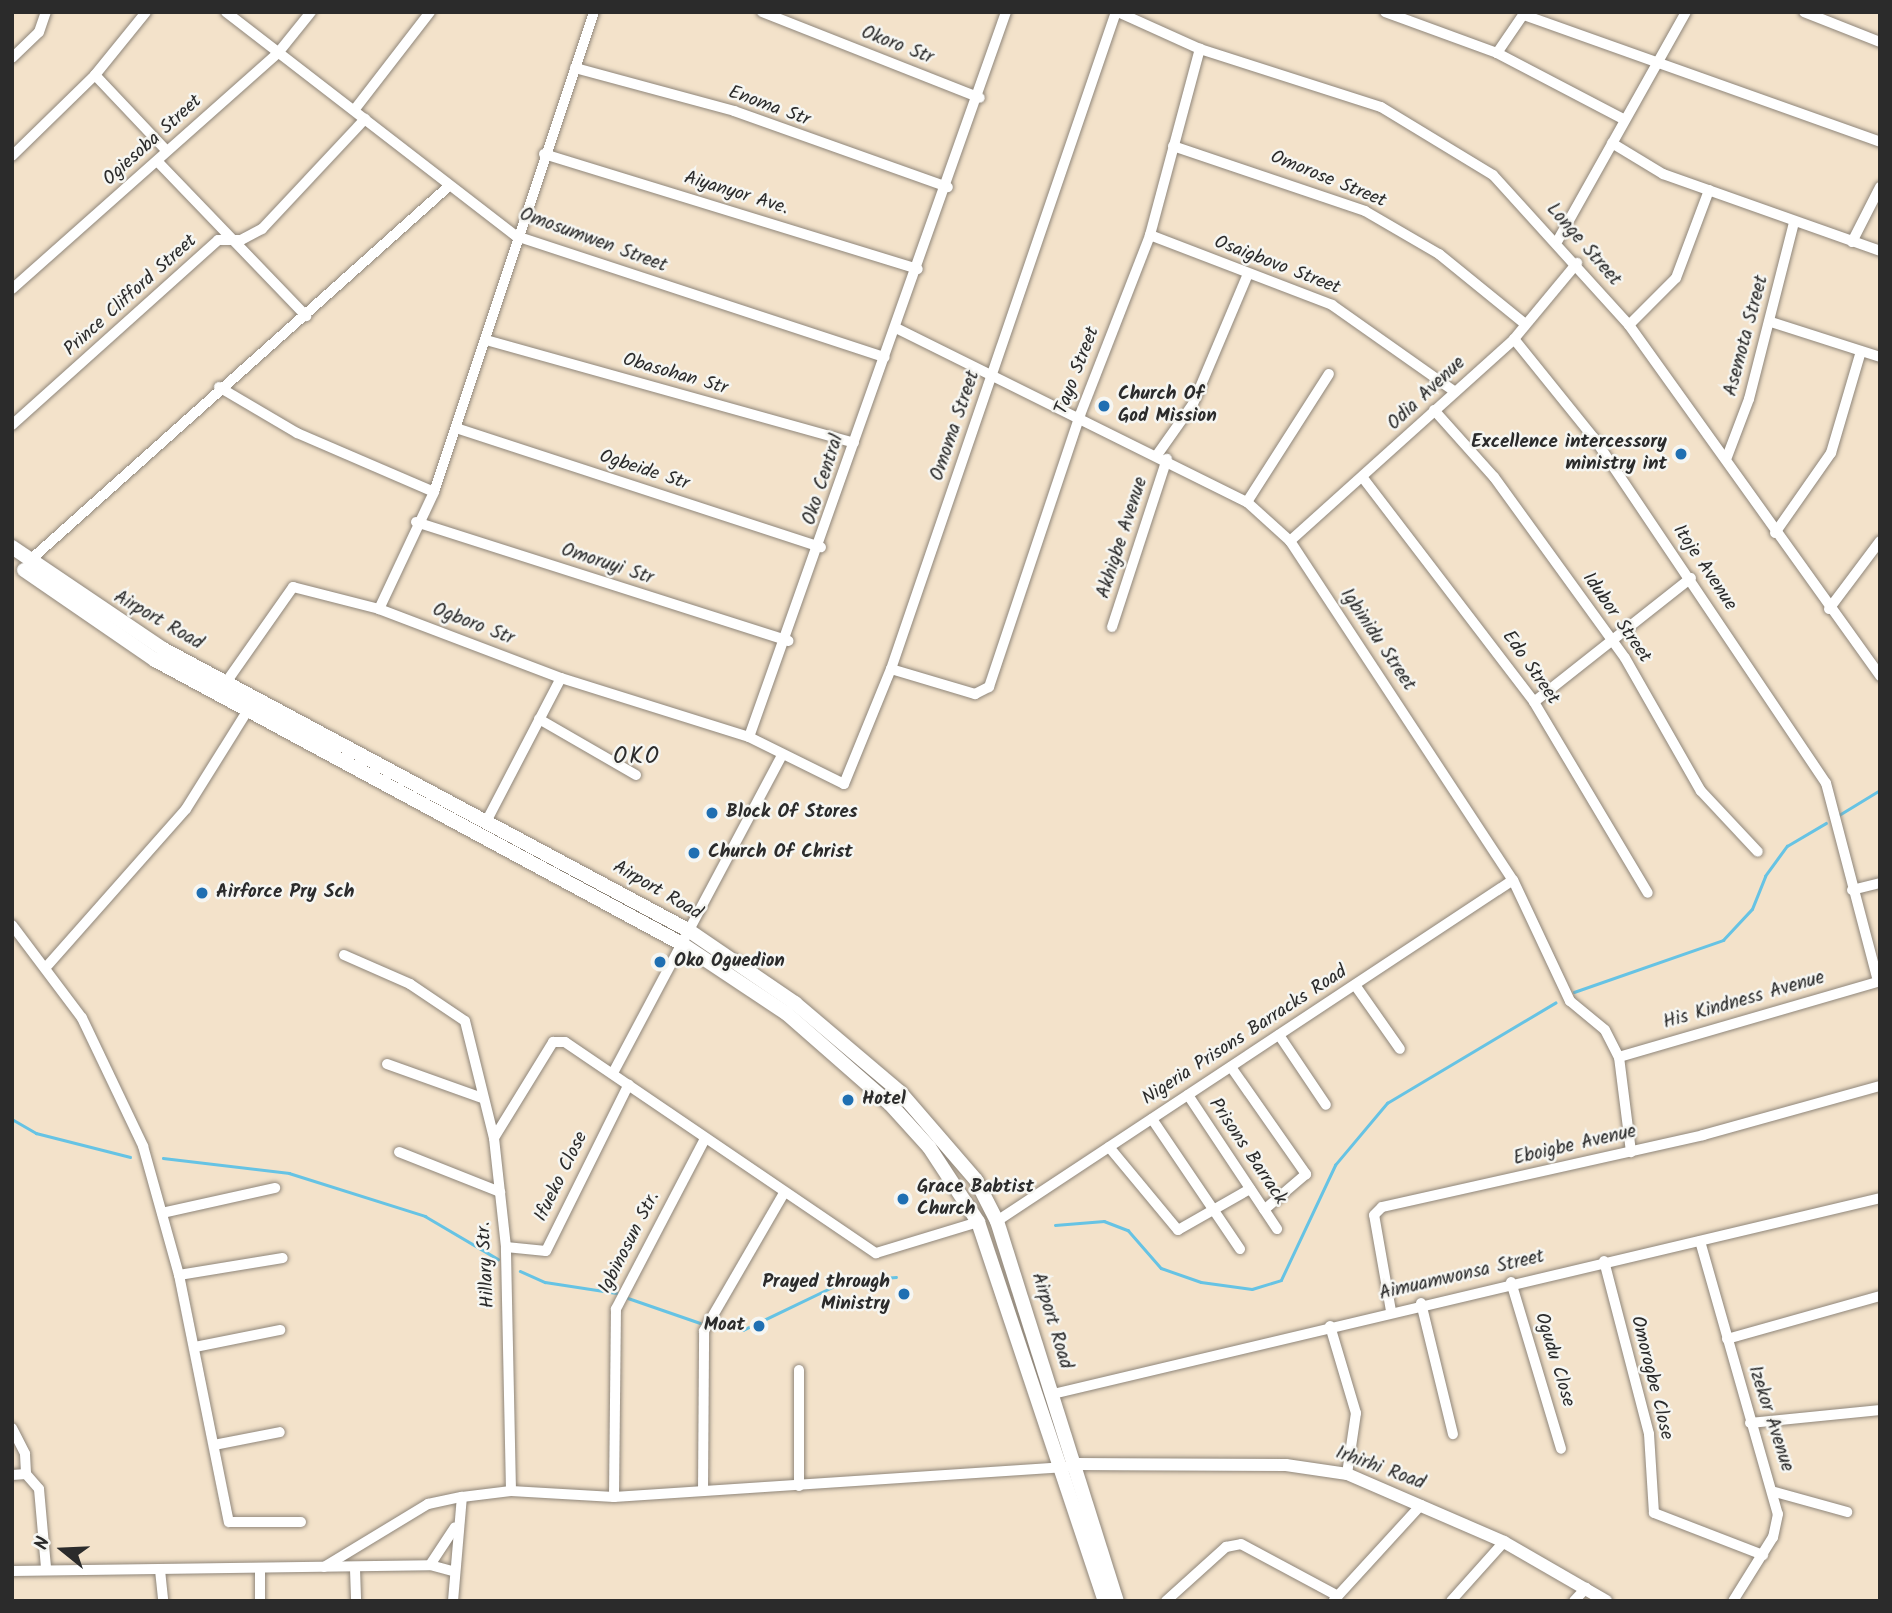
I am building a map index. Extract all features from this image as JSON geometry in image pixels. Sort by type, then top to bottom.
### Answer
[{"type":"main road","name":"Airport Road","points":[[12,547],[28,562],[145,639],[688,930],[795,1003],[900,1092],[976,1180],[997,1221],[1118,1601]]},
{"type":"main road","name":"Airport Road","points":[[12,560],[118,639],[682,944],[786,1013],[890,1104],[929,1147],[978,1222],[1056,1471],[1105,1601]]},
{"type":"street","points":[[12,58],[39,32],[46,12]]},
{"type":"street","points":[[12,156],[95,75],[146,12]]},
{"type":"street","name":"Omosumwen Street","points":[[226,12],[516,236],[884,357]]},
{"type":"street","name":"Ogiesoba Street","points":[[12,289],[278,53],[311,12]]},
{"type":"street","points":[[355,109],[430,12]]},
{"type":"street","points":[[379,609],[416,522],[434,492],[486,340],[516,236],[594,12]]},
{"type":"street","name":"Okoro Str","points":[[762,12],[980,98]]},
{"type":"street","name":"Oko Central","points":[[749,737],[788,641],[884,357],[980,98],[1006,12]]},
{"type":"street","name":"Longe Street","points":[[1117,12],[1200,49],[1381,107],[1493,175],[1558,240],[1629,325],[1727,457],[1775,533],[1880,676]]},
{"type":"street","name":"Omoma Street","points":[[781,757],[844,784],[891,670],[1117,12]]},
{"type":"street","points":[[1385,12],[1497,53],[1625,120]]},
{"type":"street","points":[[1558,240],[1686,12]]},
{"type":"street","points":[[1804,12],[1880,42]]},
{"type":"street","points":[[1497,53],[1525,14],[1880,142]]},
{"type":"street","name":"Tayo Street","points":[[891,670],[975,694],[989,687],[1080,415],[1150,235],[1200,49]]},
{"type":"street","name":"Enoma Str","points":[[575,68],[734,111],[948,187]]},
{"type":"street","points":[[95,75],[166,150]]},
{"type":"street","name":"Prince Clifford Street","points":[[12,425],[229,236],[241,240],[262,229],[365,120]]},
{"type":"street","points":[[1612,143],[1663,174],[1794,223],[1880,251]]},
{"type":"street","name":"Omorose Street","points":[[1173,146],[1364,211],[1439,254],[1525,324]]},
{"type":"street","name":"Aiyanyor Ave.","points":[[544,154],[918,269]]},
{"type":"street","points":[[158,162],[306,316]]},
{"type":"street","points":[[28,562],[219,387],[306,316],[449,186]]},
{"type":"street","points":[[1852,242],[1880,187]]},
{"type":"street","points":[[1629,325],[1676,278],[1709,190]]},
{"type":"street","name":"Asemota Street","points":[[1727,457],[1771,322],[1794,223]]},
{"type":"street","name":"Osaigbovo Street","points":[[1150,235],[1332,305],[1454,391]]},
{"type":"street","name":"Odia Avenue","points":[[1290,541],[1363,478],[1454,391],[1514,339],[1577,264]]},
{"type":"street","name":"Akhigbe Avenue","points":[[1112,627],[1162,457],[1194,404],[1248,274]]},
{"type":"street","points":[[1771,322],[1880,357]]},
{"type":"street","name":"Igbinidu Street","points":[[896,328],[1080,415],[1247,502],[1290,541],[1513,880],[1570,1002],[1605,1030],[1619,1057],[1631,1152]]},
{"type":"street","name":"Itoje Avenue","points":[[1514,339],[1594,438],[1691,578],[1826,783],[1835,834],[1879,981]]},
{"type":"street","name":"Obasohan Str","points":[[486,340],[854,443]]},
{"type":"street","points":[[1775,533],[1831,453],[1861,351]]},
{"type":"street","points":[[1247,502],[1329,374]]},
{"type":"street","points":[[219,387],[297,433],[434,492]]},
{"type":"street","name":"Idubor Street","points":[[1434,410],[1494,477],[1612,639],[1701,790],[1758,852]]},
{"type":"street","name":"Ogbeide Str","points":[[456,428],[821,547]]},
{"type":"street","name":"Edo Street","points":[[1363,478],[1534,702],[1648,893]]},
{"type":"street","name":"Omoruyi Str","points":[[416,522],[788,641]]},
{"type":"street","points":[[1829,609],[1880,541]]},
{"type":"street","points":[[1534,702],[1691,578]]},
{"type":"street","name":"Ogboro Str","points":[[227,681],[286,589],[379,609],[561,677],[749,737]]},
{"type":"street","points":[[486,822],[561,677]]},
{"type":"street","points":[[48,965],[186,809],[249,708]]},
{"type":"street","points":[[539,719],[636,775]]},
{"type":"street","points":[[613,1073],[781,757],[749,737]]},
{"type":"street","name":"Nigeria Prisons Barracks Road","points":[[997,1221],[1513,880]]},
{"type":"street","points":[[1852,890],[1880,883]]},
{"type":"street","points":[[12,925],[48,965],[82,1018],[143,1146],[179,1275],[229,1522],[301,1522]]},
{"type":"street","name":"Hillary Str.","points":[[344,955],[410,984],[465,1021],[494,1138],[506,1247],[512,1491]]},
{"type":"street","name":"His Kindness Avenue","points":[[1619,1057],[1879,981]]},
{"type":"street","points":[[1355,985],[1400,1049]]},
{"type":"street","points":[[1279,1035],[1326,1105]]},
{"type":"street","points":[[494,1138],[546,1051],[553,1042],[565,1042],[876,1254],[978,1222]]},
{"type":"street","points":[[387,1064],[482,1098]]},
{"type":"street","points":[[1231,1067],[1306,1174],[1264,1210]]},
{"type":"street","name":"Ifueko Close","points":[[506,1247],[546,1251],[629,1084]]},
{"type":"street","name":"Eboigbe Avenue","points":[[1391,1311],[1376,1210],[1631,1152],[1880,1086]]},
{"type":"street","name":"Prisons Barrack","points":[[1188,1095],[1277,1229]]},
{"type":"street","points":[[1152,1119],[1240,1249]]},
{"type":"street","name":"Igbinosun Str.","points":[[614,1497],[616,1309],[705,1139]]},
{"type":"street","points":[[1109,1147],[1178,1230],[1215,1212],[1250,1189]]},
{"type":"street","points":[[399,1152],[500,1192]]},
{"type":"street","points":[[162,1213],[275,1188]]},
{"type":"street","points":[[703,1491],[704,1331],[784,1193]]},
{"type":"street","name":"Aimuamwonsa Street","points":[[1053,1394],[1421,1303],[1880,1198]]},
{"type":"street","name":"Izekor Avenue","points":[[1700,1241],[1750,1423],[1776,1492],[1778,1514],[1763,1555],[1733,1601]]},
{"type":"street","points":[[179,1275],[283,1258]]},
{"type":"street","name":"Omorogbe Close","points":[[1604,1261],[1649,1434],[1654,1513],[1763,1555]]},
{"type":"street","name":"Ogudu Close","points":[[1511,1282],[1561,1449]]},
{"type":"street","points":[[1727,1339],[1880,1296]]},
{"type":"street","points":[[1421,1303],[1453,1434]]},
{"type":"street","points":[[1329,1326],[1356,1412],[1347,1475]]},
{"type":"street","points":[[195,1348],[280,1330]]},
{"type":"street","points":[[799,1370],[799,1486]]},
{"type":"street","points":[[1750,1423],[1880,1410]]},
{"type":"street","points":[[12,1428],[25,1454],[26,1474],[39,1489],[46,1568]]},
{"type":"street","points":[[214,1445],[280,1433]]},
{"type":"street","points":[[324,1567],[428,1504],[462,1497],[512,1491],[614,1497],[1056,1471],[1075,1464]]},
{"type":"street","name":"Irhirhi Road","points":[[1075,1464],[1286,1465],[1347,1475],[1504,1542],[1606,1601]]},
{"type":"street","points":[[12,1475],[26,1474]]},
{"type":"street","points":[[1776,1492],[1847,1512]]},
{"type":"street","points":[[453,1601],[456,1526],[462,1497]]},
{"type":"street","points":[[1166,1601],[1226,1547],[1241,1545],[1335,1598],[1421,1505]]},
{"type":"street","points":[[430,1565],[456,1526]]},
{"type":"street","points":[[1451,1601],[1504,1542]]},
{"type":"street","points":[[12,1571],[46,1568],[355,1569],[430,1565],[453,1571]]},
{"type":"street","points":[[355,1569],[356,1601]]},
{"type":"street","points":[[160,1570],[163,1601]]},
{"type":"street","points":[[260,1570],[260,1601]]},
{"type":"street","points":[[1574,1601],[1586,1588]]},
{"type":"waterway","points":[[1839,815],[1880,790]]},
{"type":"waterway","points":[[1574,992],[1723,940],[1752,909],[1765,876],[1787,846],[1826,823]]},
{"type":"waterway","points":[[1055,1225],[1104,1221],[1128,1230],[1161,1268],[1201,1282],[1252,1289],[1281,1280],[1335,1165],[1387,1103],[1555,1003]]},
{"type":"waterway","points":[[12,1119],[36,1133],[130,1157]]},
{"type":"waterway","points":[[163,1158],[289,1173],[425,1216],[498,1259]]},
{"type":"waterway","points":[[520,1271],[545,1282],[616,1293]]},
{"type":"waterway","points":[[714,1326],[743,1330],[845,1281],[896,1277]]},
{"type":"waterway","points":[[628,1298],[700,1323]]},
{"type":"place","name":"Church Of God Mission","points":[[1104,406]]},
{"type":"place","name":"Excellence intercessory ministry int","points":[[1681,454]]},
{"type":"place","name":"Block Of Stores","points":[[712,813]]},
{"type":"place","name":"Church Of Christ","points":[[694,853]]},
{"type":"place","name":"Airforce Pry Sch","points":[[202,893]]},
{"type":"place","name":"Oko Oguedion","points":[[660,962]]},
{"type":"place","name":"Hotel","points":[[848,1100]]},
{"type":"place","name":"Grace Babtist Church","points":[[903,1199]]},
{"type":"place","name":"Prayed through Ministry","points":[[904,1294]]},
{"type":"place","name":"Moat","points":[[759,1326]]},
{"type":"district","name":"OKO","points":[[637,757]]}]
